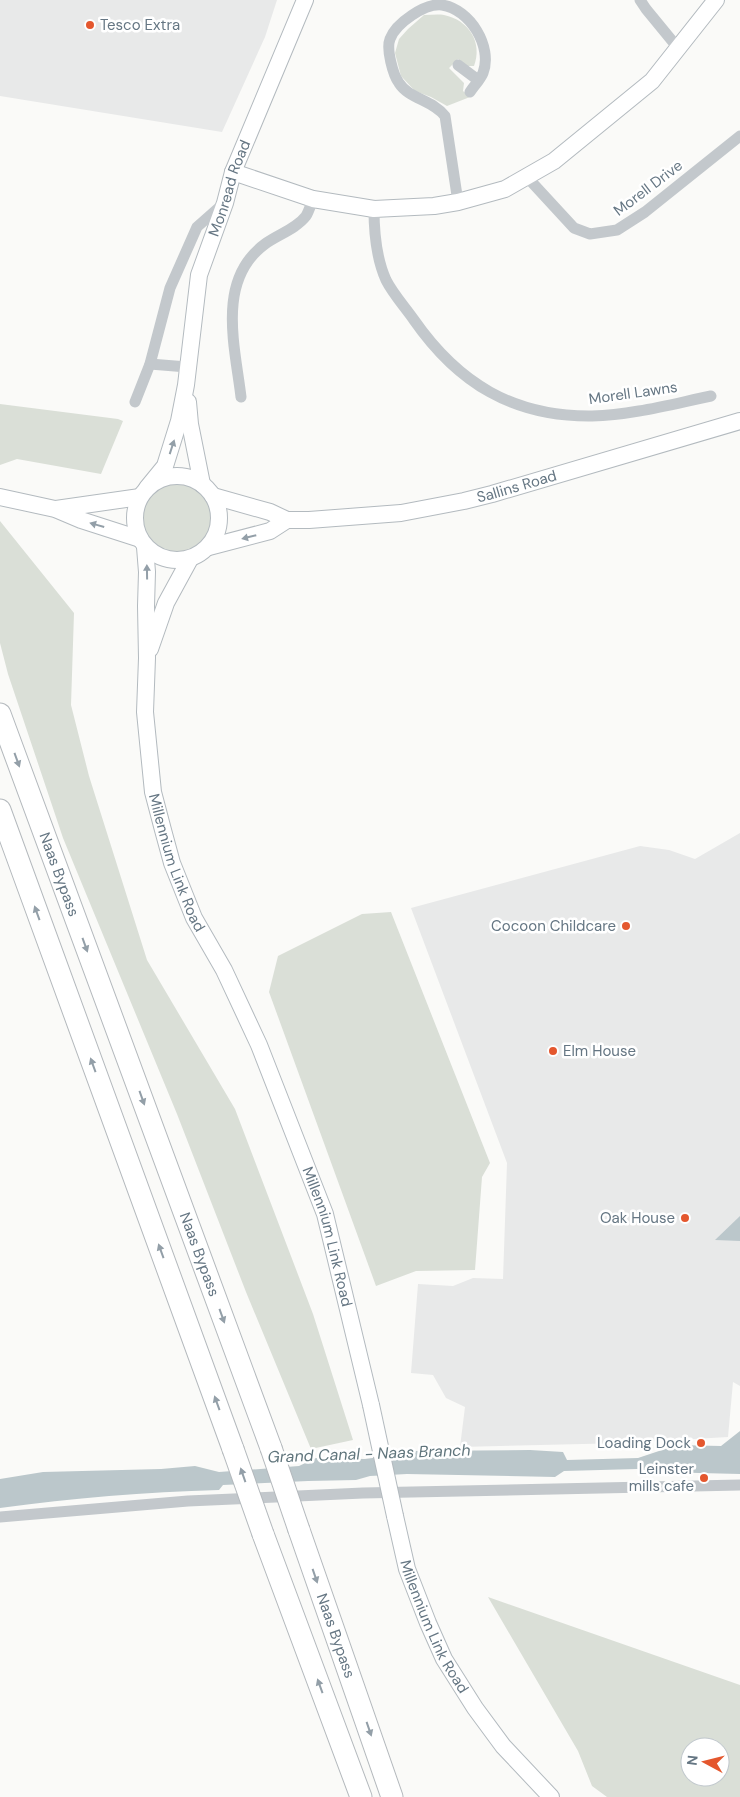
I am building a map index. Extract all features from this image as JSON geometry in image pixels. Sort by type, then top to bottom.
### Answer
[{"type":"highway","name":"Naas Bypass","points":[[0,714],[271,1448],[392,1797]]},
{"type":"highway","points":[[0,810],[263,1534],[361,1797]]},
{"type":"main road","name":"Monread Road","points":[[144,493],[165,466],[179,421],[186,385],[199,275],[233,172],[305,0]]},
{"type":"main road","points":[[233,172],[313,199],[374,209],[434,206],[458,202],[505,189],[554,162],[652,81],[716,0]]},
{"type":"main road","name":"Monread Road","points":[[186,385],[190,424],[202,484]]},
{"type":"main road","name":"Sallins Road","points":[[214,496],[270,512],[288,520],[401,512],[464,501],[740,421]]},
{"type":"main road","points":[[0,497],[55,509],[143,543],[155,554],[166,559],[178,561],[190,559],[200,554],[209,547],[216,536],[219,522],[214,496],[202,484],[192,478],[168,477],[157,481],[144,493],[135,511],[135,525],[143,543]]},
{"type":"main road","points":[[55,509],[144,493]]},
{"type":"main road","name":"Sallins Road","points":[[209,547],[270,531],[288,520]]},
{"type":"main road","name":"Millennium Link Road","points":[[143,543],[147,572],[147,658],[144,712],[153,792],[172,863],[194,918],[224,970],[259,1045],[325,1214],[371,1405],[407,1568],[428,1622],[444,1659],[475,1708],[503,1746],[551,1797]]},
{"type":"main road","name":"Millennium Link Road","points":[[147,658],[166,603],[190,559]]},
{"type":"street","points":[[640,0],[678,48]]},
{"type":"street","points":[[458,202],[445,116],[440,110],[404,90],[398,82],[389,57],[389,41],[397,28],[418,11],[442,5],[456,10],[466,18],[480,33],[485,54],[482,73],[470,92]]},
{"type":"street","points":[[458,66],[478,80]]},
{"type":"street","name":"Morell Drive","points":[[527,177],[574,228],[590,234],[617,230],[645,212],[740,136]]},
{"type":"street","points":[[241,397],[232,323],[234,295],[239,274],[250,256],[300,222],[307,215],[313,199]]},
{"type":"street","points":[[135,402],[150,364],[170,288],[197,227],[224,203]]},
{"type":"street","name":"Morell Lawns","points":[[374,209],[375,240],[386,280],[422,330],[460,373],[503,399],[528,409],[554,415],[593,416],[632,412],[711,396]]},
{"type":"street","points":[[150,364],[187,367]]},
{"type":"street","points":[[0,1517],[188,1501],[358,1494],[740,1485]]},
{"type":"shaded area","points":[[0,0],[277,0],[265,37],[222,132],[0,96]]},
{"type":"shaded area","points":[[424,15],[442,15],[453,18],[467,27],[472,34],[477,49],[474,66],[467,66],[458,59],[449,68],[464,83],[463,91],[470,97],[447,106],[415,91],[401,76],[395,53],[399,39]]},
{"type":"shaded area","points":[[0,404],[123,421],[101,474],[17,459],[0,465]]},
{"type":"shaded area","points":[[177,484],[190,487],[201,494],[208,505],[211,518],[208,531],[201,542],[190,549],[177,552],[164,549],[153,542],[146,531],[143,518],[146,505],[153,494],[164,487]]},
{"type":"shaded area","points":[[0,521],[74,613],[71,705],[89,776],[147,960],[235,1109],[313,1314],[353,1440],[311,1449],[246,1292],[177,1114],[63,838],[8,674],[0,643]]},
{"type":"shaded area","points":[[740,833],[740,1386],[733,1382],[728,1437],[626,1443],[460,1447],[465,1407],[446,1398],[433,1375],[411,1373],[418,1284],[453,1286],[473,1278],[503,1279],[507,1163],[411,908],[640,846],[669,850],[695,859]]},
{"type":"shaded area","points":[[391,912],[490,1163],[482,1177],[475,1270],[416,1271],[376,1286],[269,992],[278,956],[362,914]]},
{"type":"shaded area","points":[[740,1216],[740,1241],[715,1240]]},
{"type":"shaded area","points":[[740,1431],[740,1474],[659,1472],[637,1469],[564,1471],[555,1477],[407,1474],[370,1476],[356,1480],[223,1485],[219,1490],[109,1496],[0,1508],[0,1479],[43,1472],[161,1469],[195,1466],[219,1472],[299,1466],[316,1458],[365,1459],[403,1454],[408,1451],[530,1450],[563,1452],[567,1460],[638,1458],[677,1445],[721,1446]]},
{"type":"shaded area","points":[[488,1597],[740,1685],[740,1797],[607,1797],[592,1786],[578,1751]]},
{"type":"place","name":"Tesco Extra","points":[[90,25]]},
{"type":"place","name":"Cocoon Childcare","points":[[626,926]]},
{"type":"place","name":"Elm House","points":[[553,1051]]},
{"type":"place","name":"Oak House","points":[[685,1218]]},
{"type":"place","name":"Loading Dock","points":[[701,1443]]},
{"type":"place","name":"Leinster mills cafe","points":[[704,1478]]},
{"type":"water label","name":"Grand Canal - Naas Branch","points":[[369,1453]]}]
